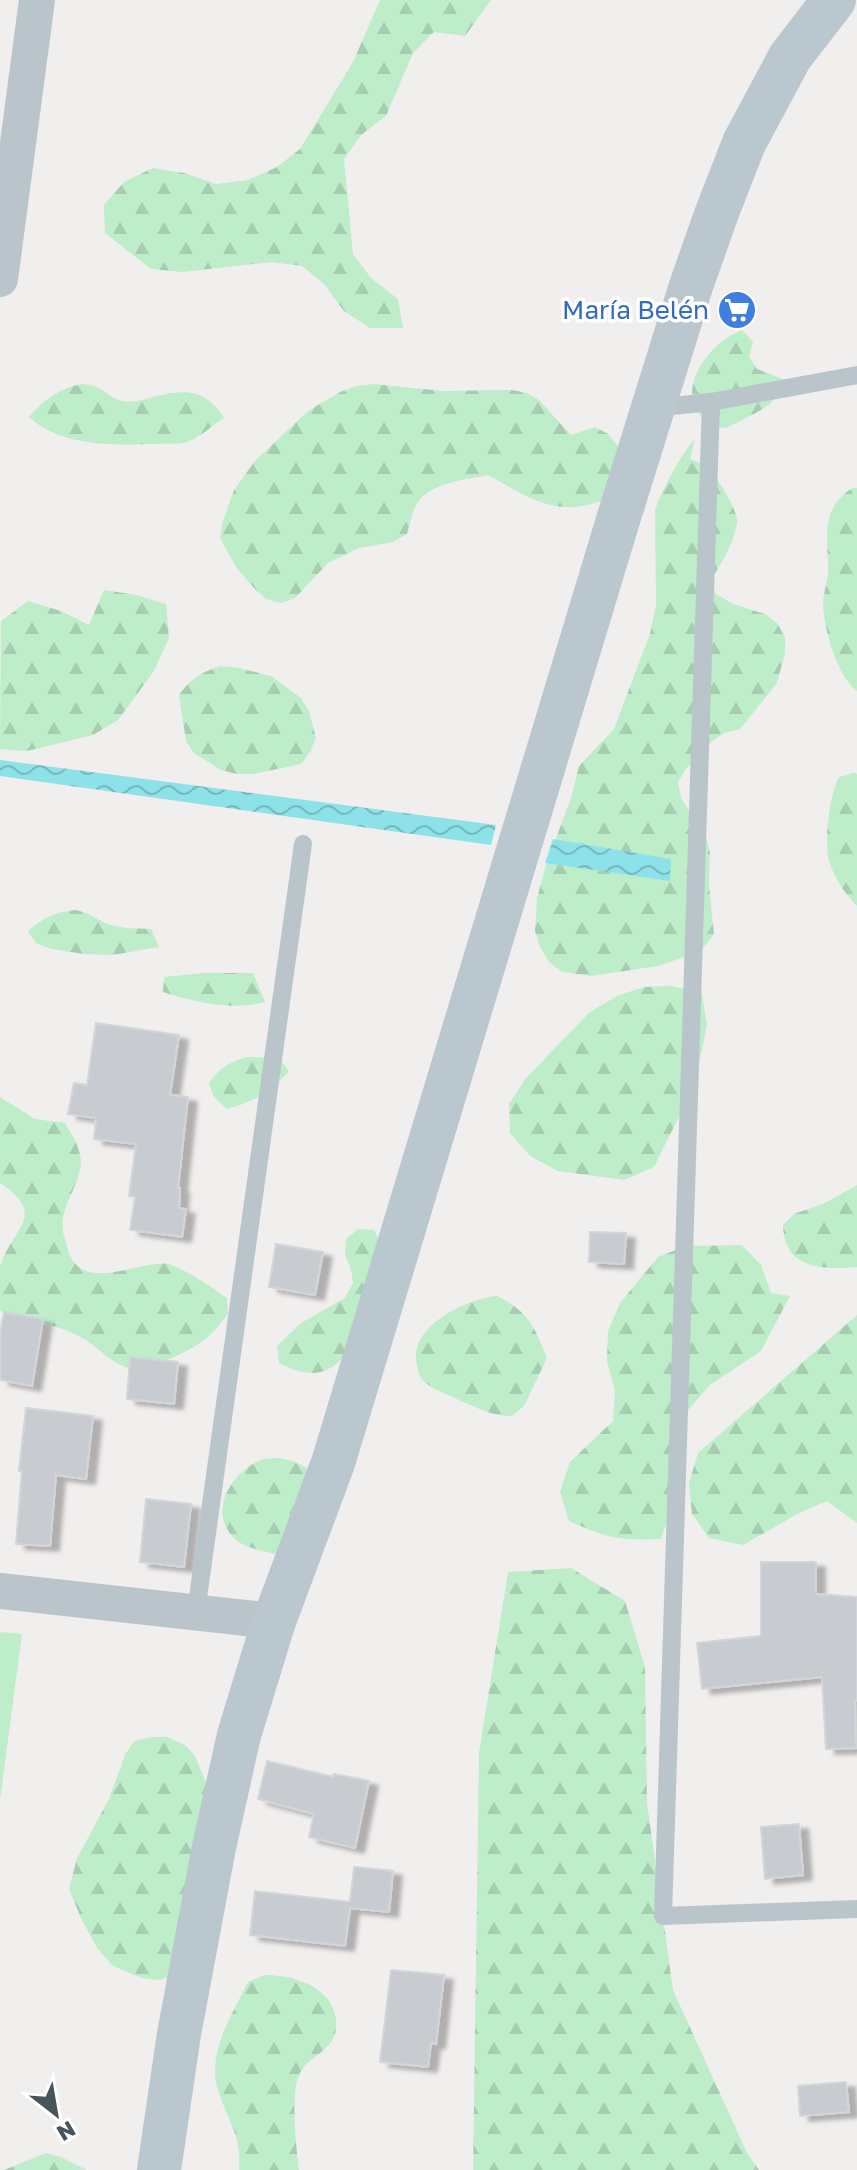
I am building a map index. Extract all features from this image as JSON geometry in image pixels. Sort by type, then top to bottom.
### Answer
[{"type":"street","points":[[0,279],[37,0]]},
{"type":"street","points":[[159,2170],[179,2034],[214,1847],[239,1735],[274,1621],[333,1463],[701,257],[744,143],[790,57],[834,0]]},
{"type":"street","points":[[0,1591],[274,1621]]},
{"type":"lane","points":[[653,408],[711,402],[857,375]]},
{"type":"lane","points":[[711,402],[663,1916],[857,1909]]},
{"type":"lane","points":[[196,1612],[303,844]]},
{"type":"green space","points":[[380,0],[491,0],[465,36],[434,32],[413,53],[386,116],[361,135],[344,159],[353,254],[371,278],[398,299],[403,328],[370,328],[344,311],[324,284],[302,266],[272,262],[182,272],[151,269],[105,233],[104,205],[124,182],[153,168],[184,173],[216,184],[248,180],[277,167],[300,149],[353,62]]},
{"type":"green space","points":[[742,330],[753,342],[749,357],[757,369],[788,381],[769,405],[754,414],[726,428],[711,427],[694,404],[692,389],[695,379],[699,368],[714,349]]},
{"type":"green space","points":[[81,384],[95,386],[124,402],[180,392],[199,395],[216,407],[224,418],[184,443],[123,444],[72,439],[42,427],[29,417],[52,396]]},
{"type":"green space","points":[[374,384],[443,391],[512,390],[539,400],[571,435],[595,427],[608,434],[618,446],[603,500],[571,507],[543,503],[488,475],[450,483],[431,490],[417,503],[407,534],[393,542],[359,548],[328,563],[295,598],[281,603],[266,599],[236,567],[220,538],[234,490],[255,461],[308,411],[340,392]]},
{"type":"green space","points":[[695,438],[690,459],[711,471],[726,493],[737,522],[731,544],[711,580],[716,594],[733,604],[765,614],[777,623],[785,637],[785,653],[777,683],[740,729],[724,733],[712,741],[678,782],[681,798],[706,838],[710,852],[709,885],[714,934],[705,946],[693,954],[658,966],[591,976],[562,972],[549,962],[540,947],[535,931],[537,898],[579,766],[614,729],[650,634],[656,605],[655,510],[672,472]]},
{"type":"green space","points":[[852,488],[857,488],[857,691],[843,675],[833,651],[823,605],[828,573],[830,516],[841,497]]},
{"type":"green space","points":[[104,590],[166,604],[169,638],[154,671],[118,720],[93,735],[27,751],[0,749],[1,621],[28,601],[61,611],[89,625]]},
{"type":"green space","points":[[220,666],[271,676],[301,698],[309,711],[316,738],[301,764],[254,774],[237,774],[221,770],[194,753],[186,741],[179,695],[197,677]]},
{"type":"green space","points":[[857,774],[857,906],[836,877],[827,848],[829,817],[836,785],[839,777]]},
{"type":"green space","points":[[75,910],[110,925],[151,929],[159,947],[113,955],[84,954],[51,949],[36,943],[28,931],[50,916]]},
{"type":"green space","points":[[253,973],[265,1002],[227,1005],[163,992],[164,977]]},
{"type":"green space","points":[[672,986],[702,994],[707,1024],[695,1084],[654,1167],[624,1180],[558,1171],[530,1156],[510,1133],[509,1104],[526,1078],[590,1012],[617,996],[644,987]]},
{"type":"green space","points":[[246,1057],[279,1058],[289,1071],[261,1095],[227,1109],[214,1097],[209,1084],[224,1067]]},
{"type":"green space","points":[[0,1097],[35,1119],[65,1123],[77,1144],[81,1162],[63,1228],[74,1262],[94,1273],[168,1264],[189,1274],[227,1298],[228,1314],[207,1338],[167,1360],[129,1368],[115,1362],[77,1335],[0,1311],[0,1267],[25,1214],[15,1195],[0,1183]]},
{"type":"green space","points":[[857,1185],[857,1267],[818,1267],[807,1264],[790,1251],[783,1225],[794,1214],[825,1203]]},
{"type":"green space","points":[[358,1229],[374,1230],[381,1244],[348,1350],[334,1366],[317,1373],[299,1371],[279,1363],[277,1346],[301,1323],[345,1298],[353,1283],[345,1255],[346,1239]]},
{"type":"green space","points":[[742,1245],[761,1265],[771,1293],[790,1296],[761,1351],[710,1385],[688,1410],[672,1507],[661,1539],[614,1537],[569,1521],[560,1492],[570,1462],[613,1421],[615,1391],[607,1361],[608,1331],[620,1303],[658,1257],[686,1246]]},
{"type":"green space","points":[[497,1296],[529,1321],[547,1358],[524,1406],[512,1416],[485,1411],[434,1388],[421,1378],[416,1360],[417,1347],[432,1325],[457,1308]]},
{"type":"green space","points":[[857,1315],[857,1523],[827,1501],[743,1545],[709,1538],[692,1514],[689,1483],[698,1453]]},
{"type":"green space","points":[[280,1458],[311,1470],[280,1555],[255,1549],[233,1537],[226,1526],[223,1504],[241,1473],[261,1460]]},
{"type":"green space","points":[[571,1568],[625,1601],[645,1667],[647,1803],[673,1990],[747,2153],[759,2170],[473,2170],[479,1753],[508,1572]]},
{"type":"green space","points":[[0,1632],[22,1634],[0,1800]]},
{"type":"green space","points":[[167,1737],[185,1745],[195,1756],[209,1790],[174,1976],[158,1980],[142,1978],[113,1966],[97,1948],[69,1889],[77,1858],[109,1799],[125,1755],[134,1741]]},
{"type":"green space","points":[[264,1975],[309,1984],[327,1998],[336,2019],[336,2031],[331,2042],[304,2067],[298,2078],[294,2110],[299,2170],[239,2170],[237,2138],[216,2079],[215,2064],[228,2022],[248,1982]]},
{"type":"green space","points":[[46,2153],[87,2170],[4,2170]]},
{"type":"water","points":[[0,760],[496,825],[491,845],[0,776]]},
{"type":"water","points":[[553,839],[671,859],[670,881],[545,863]]},
{"type":"building","points":[[96,1023],[179,1035],[170,1095],[188,1097],[178,1188],[179,1208],[186,1209],[182,1237],[130,1230],[135,1197],[129,1196],[136,1144],[94,1139],[96,1118],[68,1114],[74,1083],[87,1085]]},
{"type":"building","points":[[590,1232],[626,1233],[624,1264],[589,1262]]},
{"type":"building","points":[[276,1244],[323,1252],[315,1295],[269,1287]]},
{"type":"building","points":[[4,1312],[43,1319],[32,1386],[0,1380],[0,1334]]},
{"type":"building","points":[[130,1357],[178,1362],[174,1404],[127,1399]]},
{"type":"building","points":[[26,1408],[93,1416],[86,1479],[56,1475],[50,1546],[16,1544]]},
{"type":"building","points":[[146,1499],[191,1504],[184,1567],[140,1562]]},
{"type":"building","points":[[761,1562],[816,1562],[816,1594],[857,1597],[856,1748],[826,1749],[822,1677],[702,1689],[697,1643],[761,1636]]},
{"type":"building","points":[[267,1761],[333,1777],[334,1774],[369,1781],[355,1848],[309,1837],[314,1814],[258,1799]]},
{"type":"building","points":[[799,1824],[803,1875],[765,1879],[761,1827]]},
{"type":"building","points":[[354,1867],[393,1871],[389,1912],[350,1908],[345,1946],[250,1935],[255,1891],[350,1902]]},
{"type":"building","points":[[391,1970],[444,1975],[436,2044],[431,2043],[428,2067],[380,2062]]},
{"type":"building","points":[[846,2082],[849,2112],[800,2116],[798,2086]]},
{"type":"place","name":"María Belén","points":[[737,310]]}]
